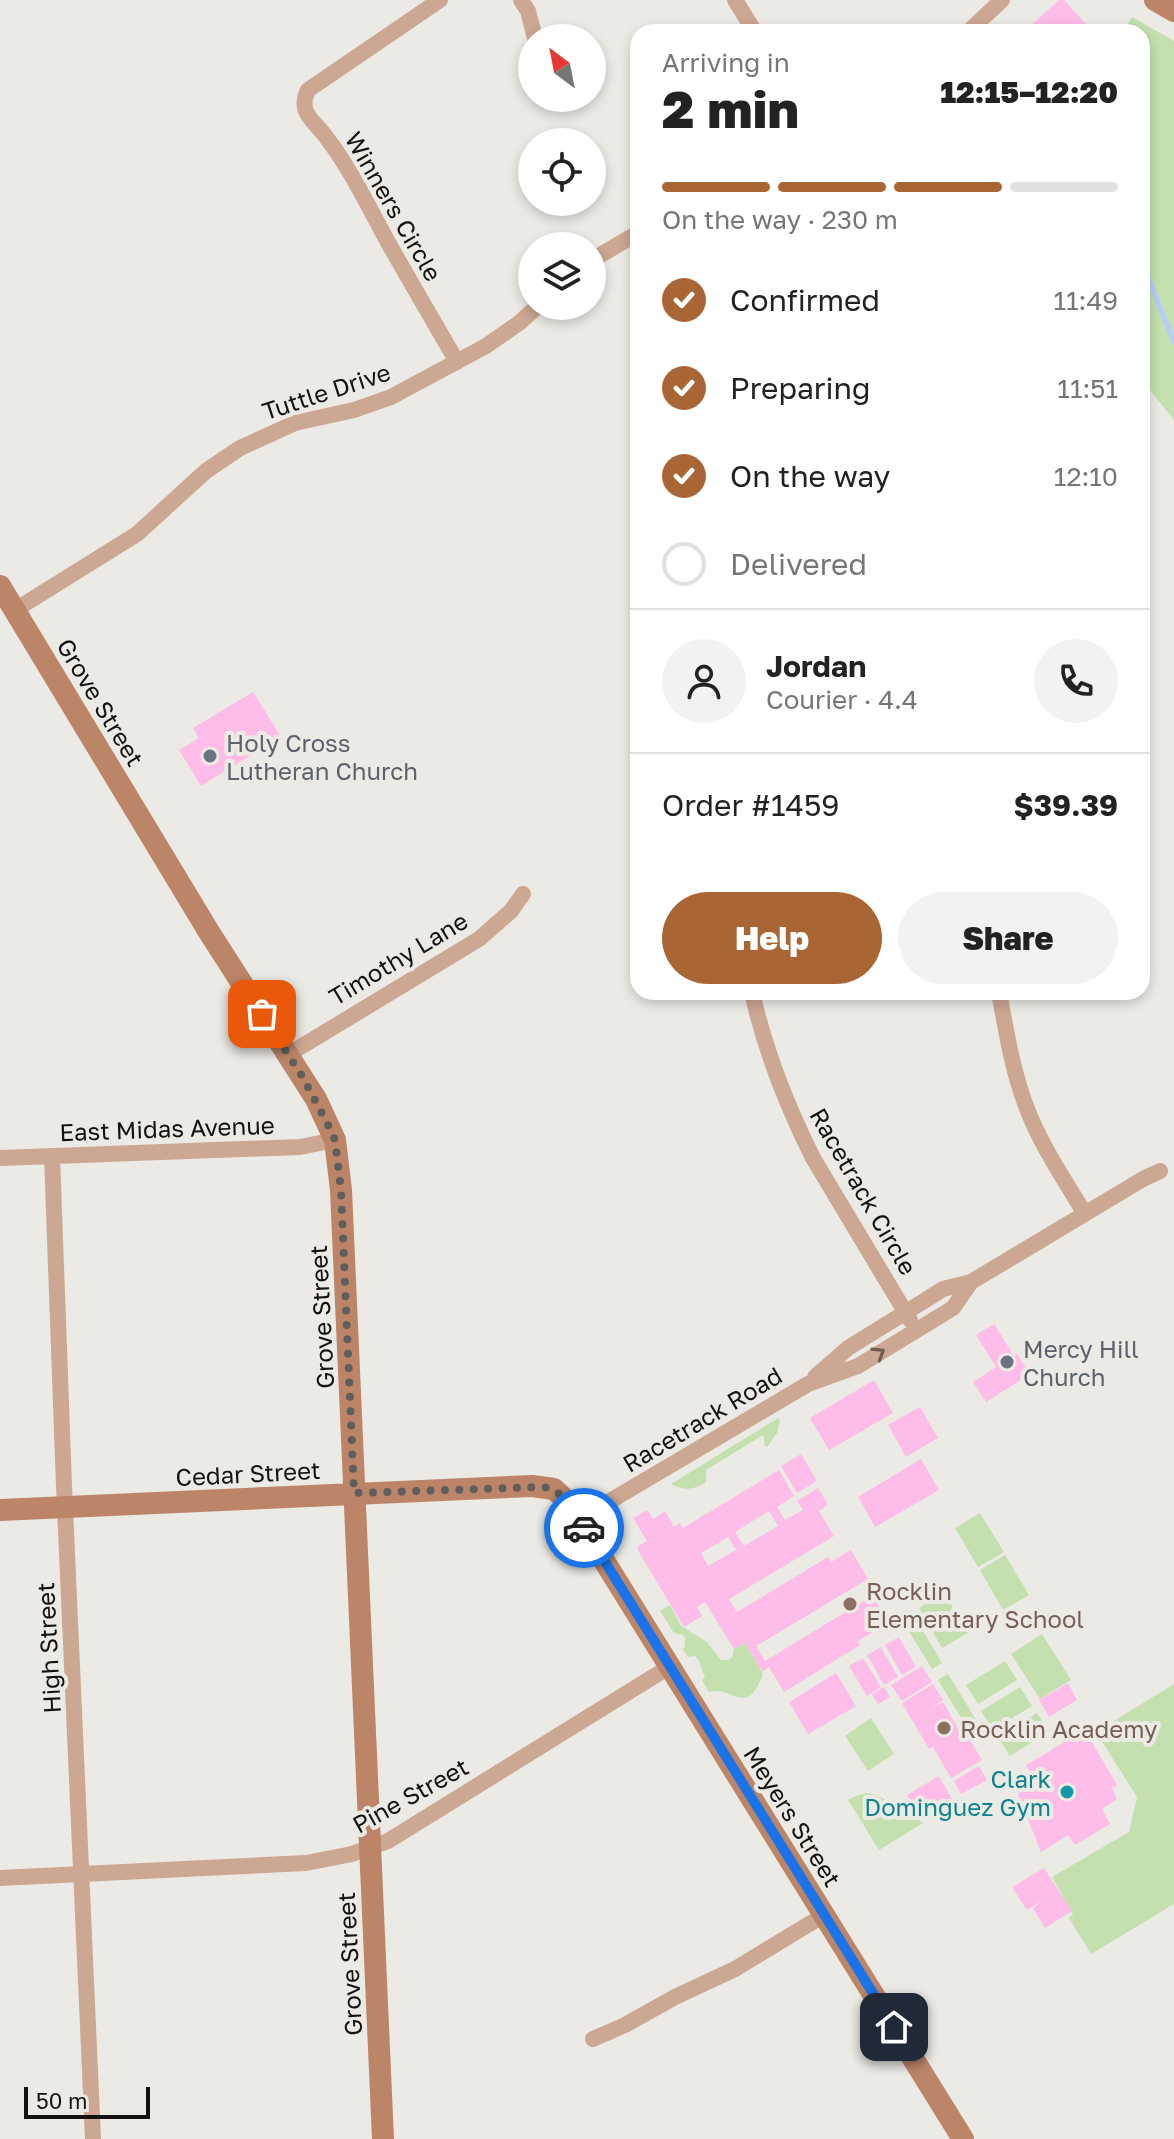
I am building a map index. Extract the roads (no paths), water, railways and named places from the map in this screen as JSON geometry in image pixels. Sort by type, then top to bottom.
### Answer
[{"type":"street","name":"Winners Circle","points":[[440,0],[308,90],[303,100],[310,118],[350,173],[457,362]]},
{"type":"street","points":[[521,0],[531,24]]},
{"type":"street","points":[[735,0],[750,24]]},
{"type":"street","points":[[976,24],[1002,0]]},
{"type":"street","points":[[1155,0],[1174,11]]},
{"type":"street","points":[[606,252],[630,238]]},
{"type":"street","name":"Tuttle Drive","points":[[15,610],[137,534],[206,471],[240,448],[295,423],[354,410],[391,397],[497,339],[521,320]]},
{"type":"street","name":"Grove Street","points":[[0,586],[209,932],[289,1054],[316,1099],[335,1140],[341,1190],[383,2139]]},
{"type":"street","name":"Timothy Lane","points":[[289,1054],[479,939],[511,911],[523,894]]},
{"type":"street","name":"Racetrack Circle","points":[[754,1000],[771,1062],[800,1132],[908,1316]]},
{"type":"street","points":[[1001,1000],[1025,1105],[1047,1151],[1085,1214]]},
{"type":"street","name":"East Midas Avenue","points":[[0,1158],[300,1147],[335,1140]]},
{"type":"street","name":"High Street","points":[[52,1156],[93,2139]]},
{"type":"street","name":"Racetrack Road","points":[[808,1384],[848,1348],[908,1316],[943,1289],[971,1282],[1160,1171]]},
{"type":"street","name":"Racetrack Road","points":[[578,1520],[808,1384],[858,1366],[953,1308],[971,1282]]},
{"type":"street","name":"Cedar Street","points":[[0,1510],[543,1487],[561,1494],[578,1520]]},
{"type":"street","name":"Meyers Street","points":[[578,1520],[963,2139]]},
{"type":"street","name":"Pine Street","points":[[0,1878],[306,1863],[352,1854],[388,1841],[669,1667]]},
{"type":"street","points":[[593,2039],[735,1969],[824,1915]]},
{"type":"waterway","points":[[1150,282],[1174,342]]},
{"type":"place","name":"Holy Cross Lutheran Church","points":[[210,756]]},
{"type":"place","name":"Mercy Hill Church","points":[[1007,1362]]},
{"type":"place","name":"Rocklin Elementary School","points":[[850,1604]]},
{"type":"place","name":"Rocklin Academy","points":[[944,1728]]},
{"type":"place","name":"Clark Dominguez Gym","points":[[1067,1792]]}]
